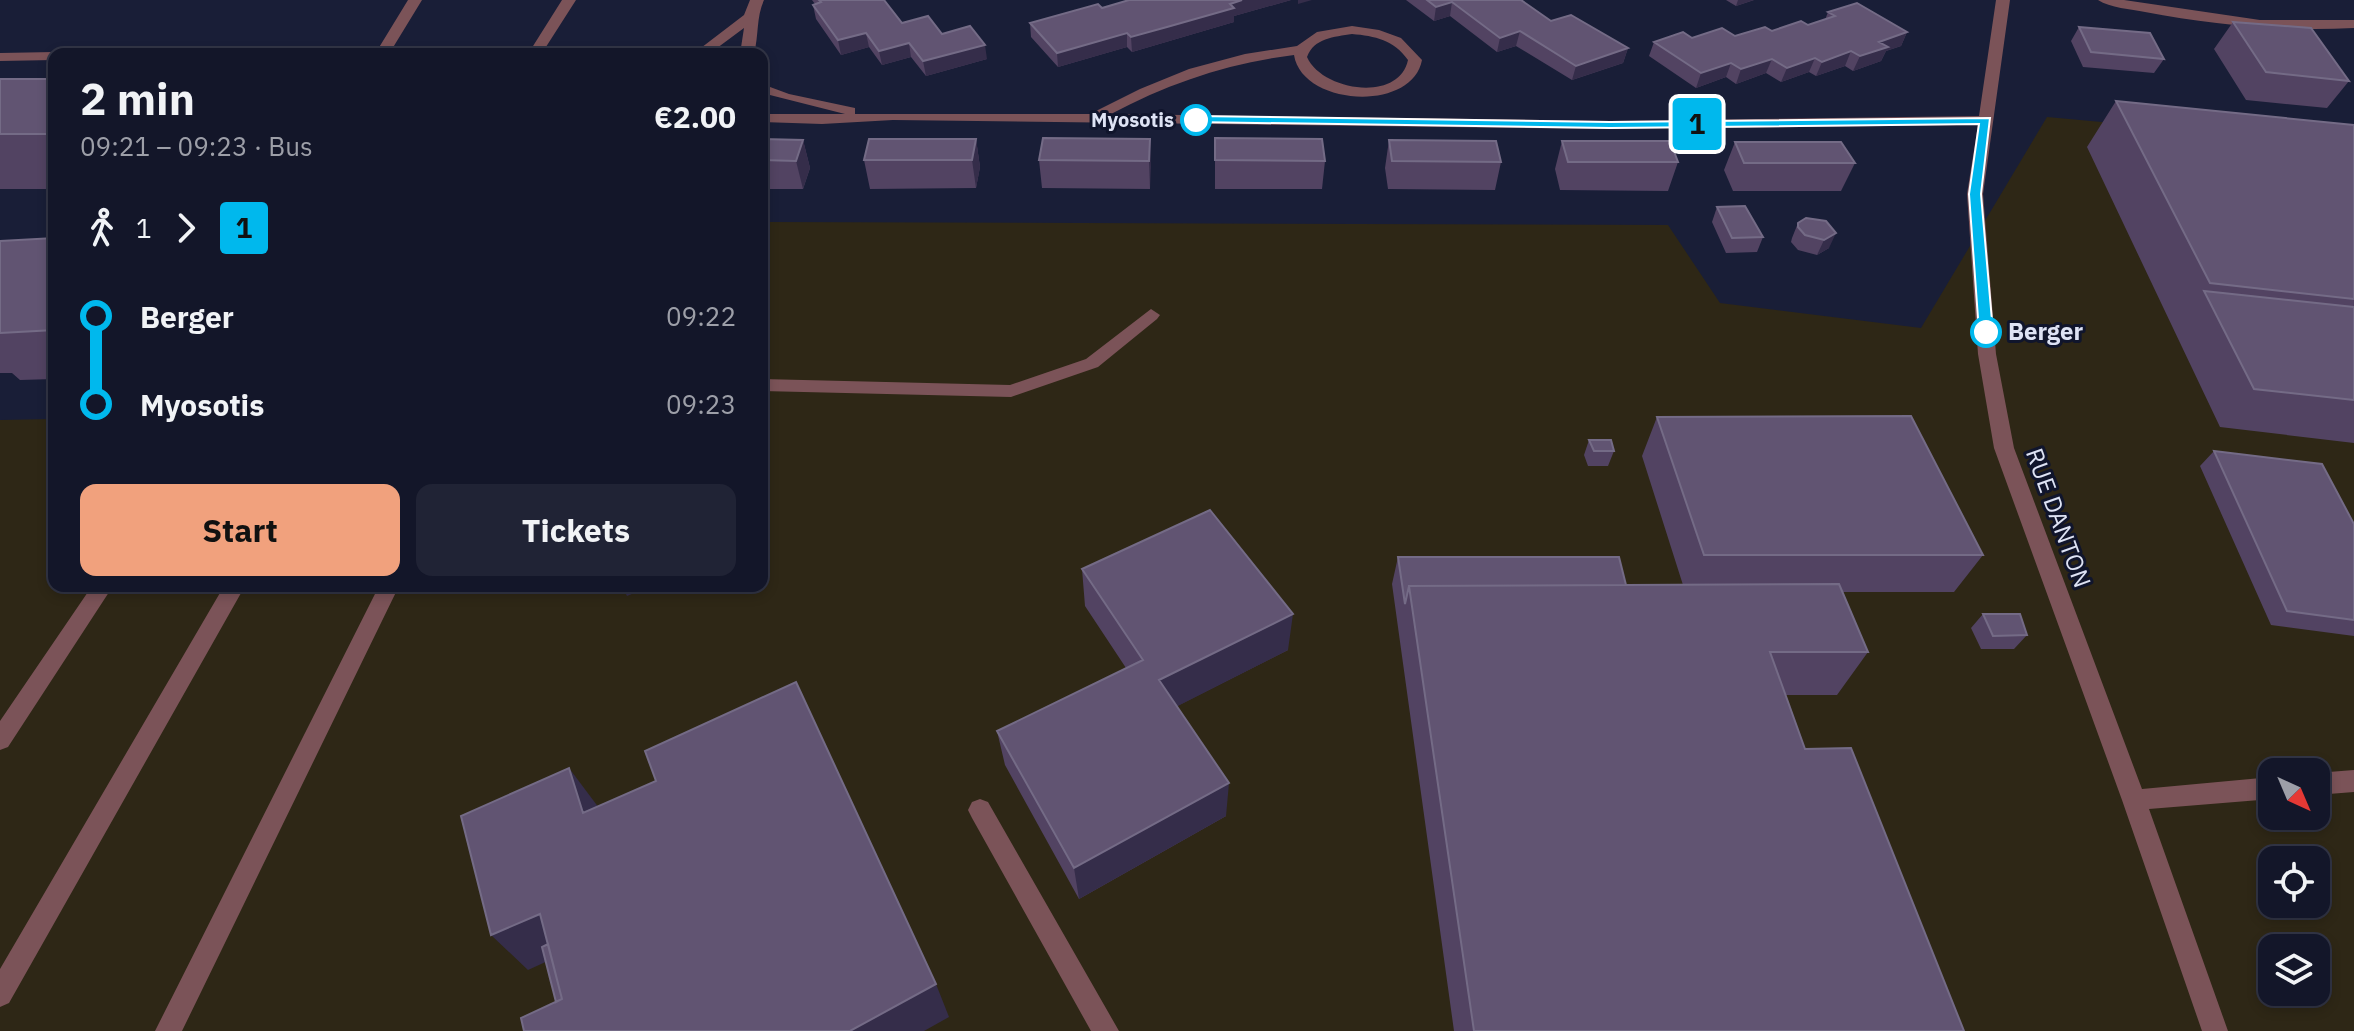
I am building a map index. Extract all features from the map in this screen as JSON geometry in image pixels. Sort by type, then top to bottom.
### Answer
[{"type":"street","points":[[386,48],[415,0]]},
{"type":"street","points":[[539,48],[569,0]]},
{"type":"street","points":[[749,48],[752,37],[750,17],[757,0]]},
{"type":"street","name":"RUE DANTON","points":[[2003,0],[1975,194],[1987,354],[2004,448],[2134,800],[2215,1031]]},
{"type":"street","points":[[2105,0],[2238,24],[2313,27],[2354,24]]},
{"type":"street","points":[[708,48],[750,17]]},
{"type":"street","points":[[1092,119],[1168,79],[1259,54],[1301,50],[1308,42],[1335,31],[1370,31],[1400,42],[1415,60],[1414,70],[1407,79],[1380,90],[1343,90],[1326,86],[1303,70],[1299,60],[1301,50]]},
{"type":"street","points":[[0,57],[48,56]]},
{"type":"street","points":[[768,90],[835,109],[893,116]]},
{"type":"street","points":[[768,118],[822,120],[893,116],[1610,125],[1986,120]]},
{"type":"street","points":[[768,385],[1011,391],[1092,363],[1151,315]]},
{"type":"street","points":[[0,740],[99,592]]},
{"type":"street","points":[[0,994],[232,592]]},
{"type":"street","points":[[168,1031],[386,592]]},
{"type":"street","points":[[2330,783],[2354,781]]},
{"type":"street","points":[[2134,800],[2258,789]]},
{"type":"street","points":[[980,810],[1106,1031]]},
{"type":"shaded area","points":[[2047,117],[2354,145],[2354,1031],[0,1031],[0,420],[48,419],[48,592],[768,592],[768,222],[1668,225],[1720,303],[1921,328]]},
{"type":"building","points":[[819,0],[884,0],[902,23],[928,16],[942,34],[970,26],[985,45],[923,61],[909,43],[879,51],[866,33],[838,40],[813,5],[821,2]]},
{"type":"building","points":[[1129,0],[1242,0],[1230,4],[1234,8],[1131,37],[1127,33],[1057,53],[1030,23],[1098,4],[1102,8]]},
{"type":"building","points":[[1427,0],[1521,0],[1551,21],[1571,15],[1628,48],[1576,66],[1520,31],[1500,38],[1452,2],[1436,7]]},
{"type":"building","points":[[1857,3],[1907,32],[1879,42],[1888,47],[1860,56],[1851,51],[1822,62],[1815,58],[1787,68],[1772,59],[1741,69],[1731,63],[1701,73],[1654,42],[1683,32],[1692,38],[1722,28],[1735,36],[1765,27],[1772,31],[1801,21],[1808,25],[1835,16],[1828,12]]},
{"type":"building","points":[[2233,22],[2311,28],[2349,81],[2266,72]]},
{"type":"building","points":[[2079,27],[2150,33],[2164,59],[2091,52]]},
{"type":"building","points":[[0,79],[48,79],[48,134],[0,134]]},
{"type":"building","points":[[2116,101],[2354,125],[2354,299],[2210,283]]},
{"type":"building","points":[[1043,138],[1150,139],[1149,161],[1039,160]]},
{"type":"building","points":[[1215,138],[1322,139],[1325,161],[1215,160]]},
{"type":"building","points":[[768,139],[803,140],[796,161],[768,160]]},
{"type":"building","points":[[869,139],[976,139],[972,160],[864,160]]},
{"type":"building","points":[[1389,140],[1496,141],[1501,162],[1392,161]]},
{"type":"building","points":[[1562,141],[1670,141],[1678,162],[1568,162]]},
{"type":"building","points":[[1735,142],[1841,142],[1855,163],[1744,163]]},
{"type":"building","points":[[1745,206],[1763,237],[1732,238],[1717,207]]},
{"type":"building","points":[[1806,218],[1826,221],[1836,233],[1824,240],[1805,235],[1798,223]]},
{"type":"building","points":[[48,238],[48,330],[0,333],[0,241]]},
{"type":"building","points":[[2204,291],[2354,307],[2354,400],[2254,389]]},
{"type":"building","points":[[1911,416],[1983,555],[1704,555],[1657,417]]},
{"type":"building","points":[[1589,440],[1611,440],[1614,451],[1594,451]]},
{"type":"building","points":[[2214,451],[2322,464],[2354,524],[2354,620],[2287,611]]},
{"type":"building","points":[[1210,510],[1293,614],[1159,680],[1229,783],[1074,868],[997,731],[1143,660],[1082,569]]},
{"type":"building","points":[[1398,557],[1619,557],[1626,585],[1409,586],[1405,604]]},
{"type":"building","points":[[1839,584],[1868,652],[1770,652],[1805,749],[1851,748],[1964,1031],[1474,1031],[1409,586]]},
{"type":"building","points":[[1983,614],[2020,614],[2027,635],[1993,636]]},
{"type":"building","points":[[796,682],[936,984],[850,1031],[524,1031],[521,1018],[562,999],[540,914],[491,935],[461,816],[569,768],[583,813],[656,781],[645,751]]},
{"type":"building","points":[[548,944],[562,999],[556,1002],[542,947]]},
{"type":"bus line","name":"1","points":[[1196,120],[1610,125],[1986,120],[1975,194],[1986,332]]},
{"type":"place","name":"Myosotis","points":[[1196,120]]},
{"type":"place","name":"Berger","points":[[1986,332]]}]
